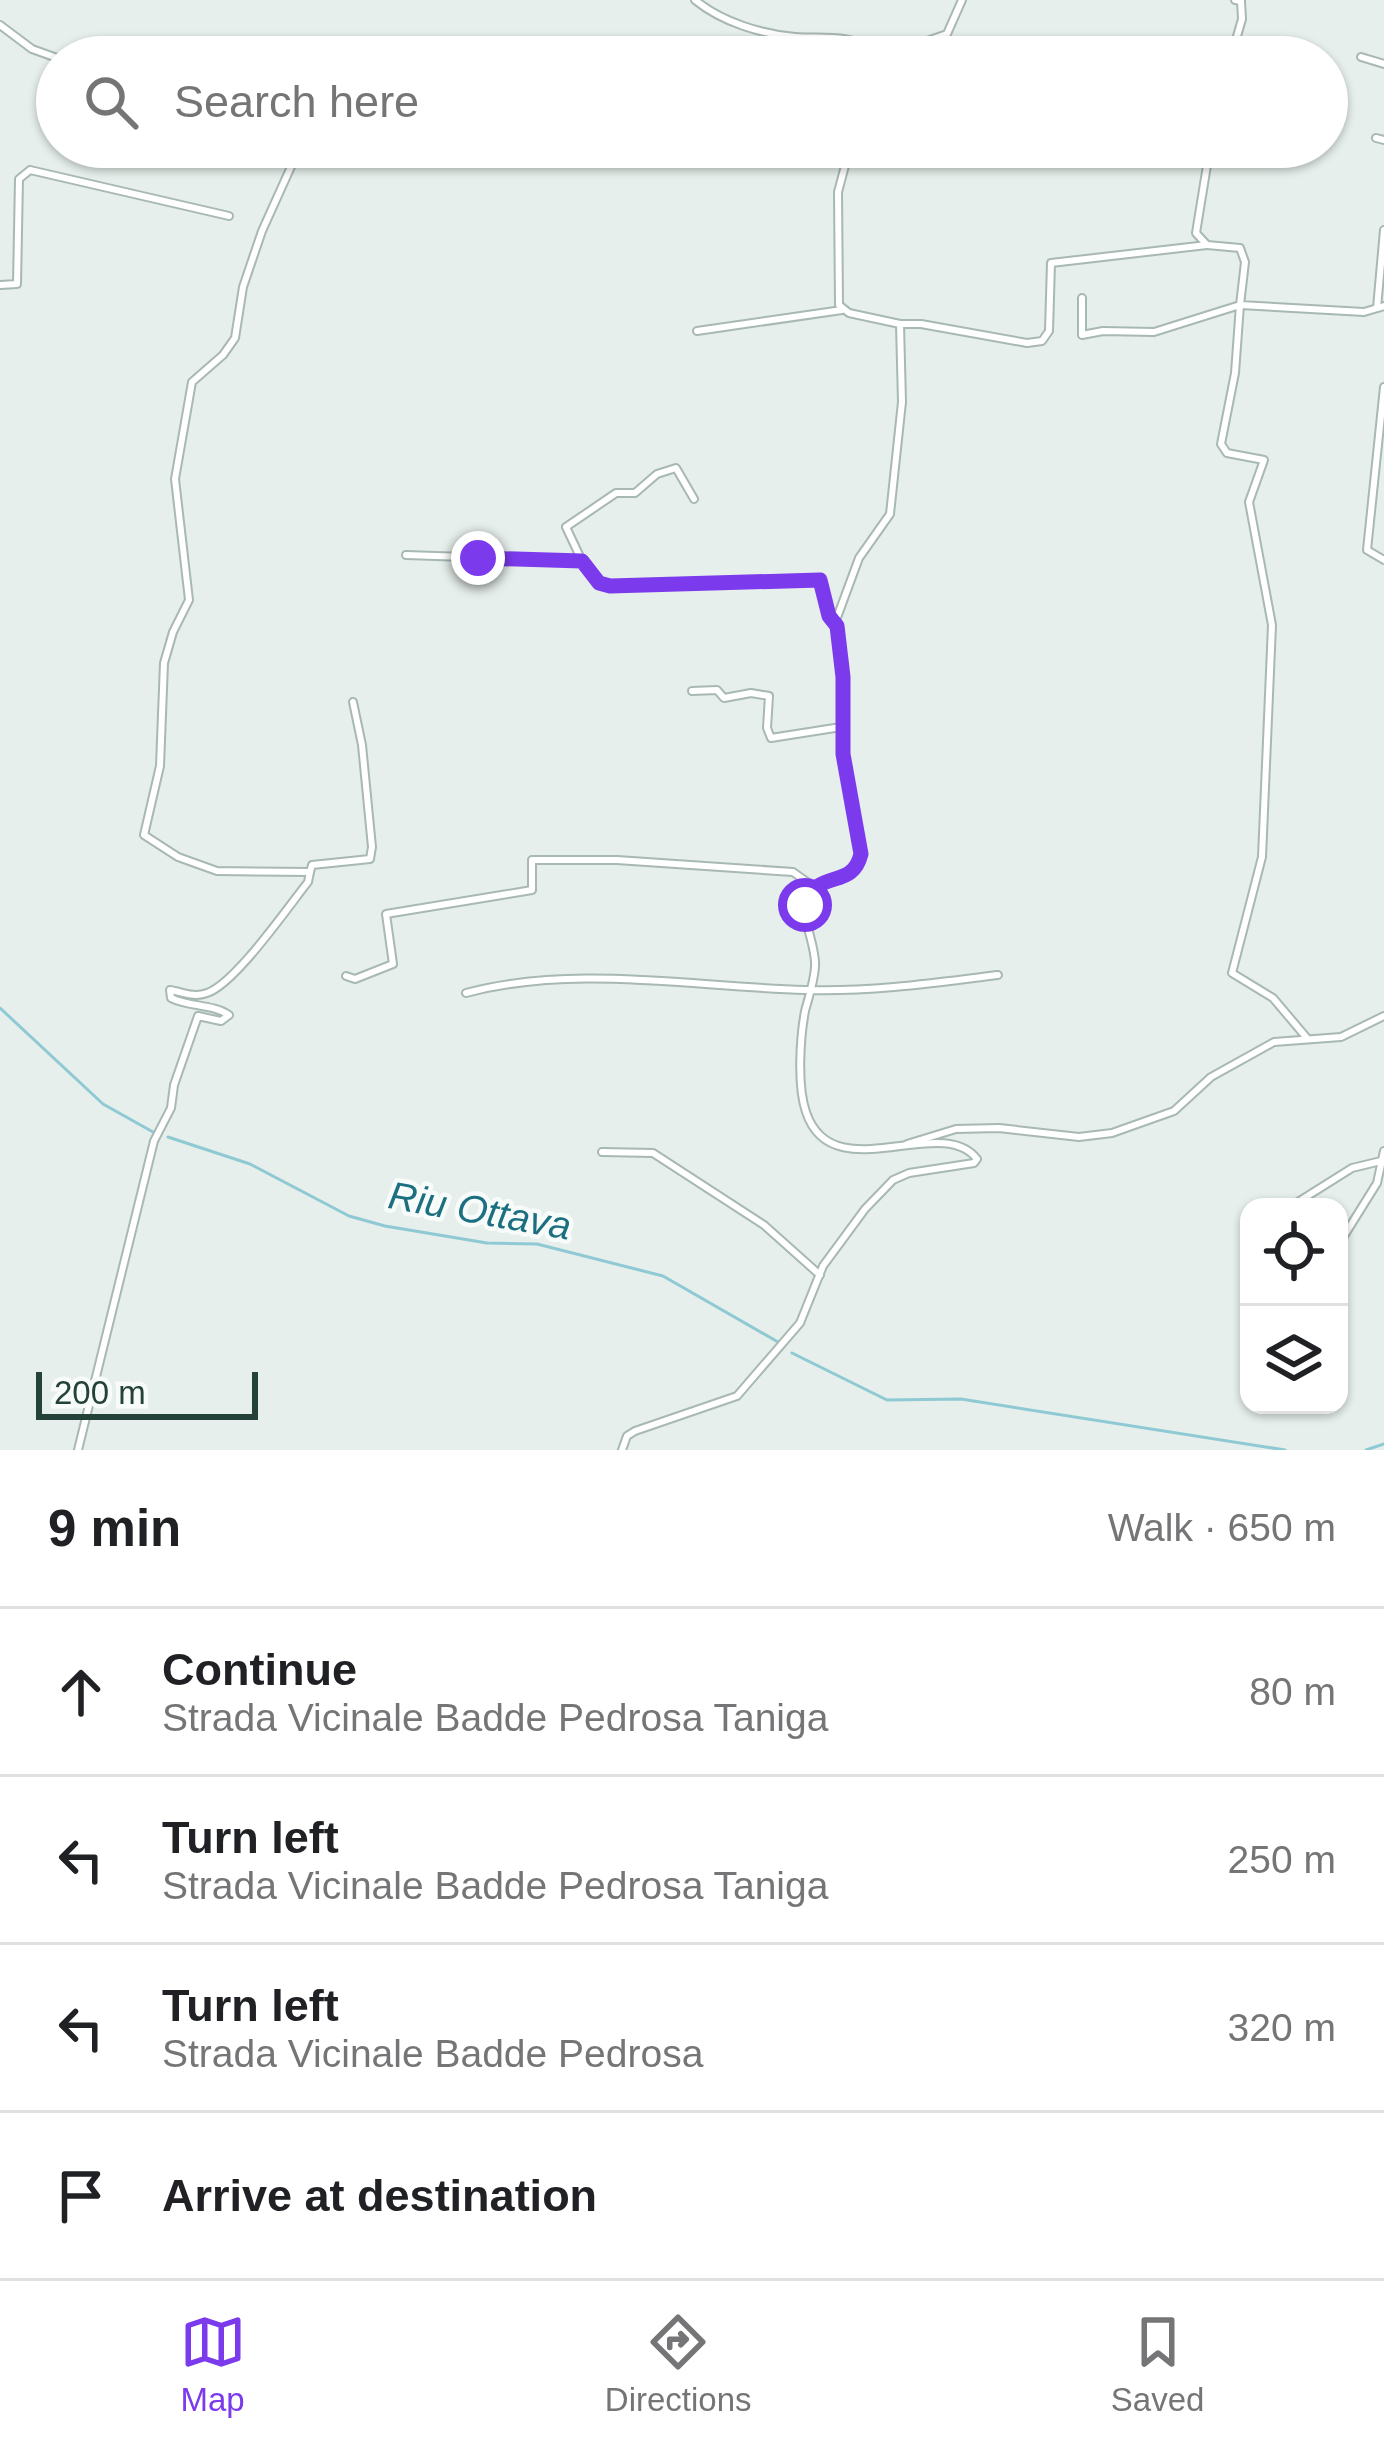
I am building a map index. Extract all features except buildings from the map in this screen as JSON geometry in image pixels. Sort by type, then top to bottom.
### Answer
[{"type":"street","points":[[695,0],[711,13],[790,36]]},
{"type":"street","points":[[941,36],[947,34],[962,0]]},
{"type":"street","points":[[1235,0],[1241,1],[1237,36]]},
{"type":"street","points":[[0,25],[36,50]]},
{"type":"street","points":[[1361,57],[1384,64]]},
{"type":"street","points":[[290,168],[243,287],[235,338],[192,382],[175,478],[189,600],[164,663],[160,766],[144,835],[178,856],[217,871],[310,872]]},
{"type":"street","points":[[842,310],[837,286],[838,192],[844,168]]},
{"type":"street","points":[[1207,168],[1196,233],[1207,245]]},
{"type":"street","points":[[0,285],[17,284],[19,179],[30,170],[229,216]]},
{"type":"street","points":[[1082,298],[1082,334],[1154,332],[1240,305],[1364,312],[1380,307],[1384,230]]},
{"type":"street","points":[[697,331],[842,310],[900,324],[1027,343],[1042,341],[1048,331],[1051,263],[1207,245],[1240,248],[1245,262],[1235,373],[1221,444],[1227,453],[1264,460],[1249,502],[1272,626],[1262,857],[1232,973],[1273,998],[1306,1037]]},
{"type":"street","points":[[622,1450],[627,1436],[635,1431],[737,1396],[800,1323],[820,1275],[865,1209],[893,1180],[977,1159],[964,1148],[841,1148],[816,1132],[806,1111],[803,1086],[804,1015],[812,990],[815,950],[805,905],[820,881],[848,876],[858,868],[861,854],[841,727],[843,677],[836,623],[859,558],[890,514],[902,402],[900,324]]},
{"type":"street","points":[[1384,386],[1367,550],[1384,560]]},
{"type":"street","points":[[694,500],[676,468],[657,474],[635,494],[616,494],[566,527],[599,583],[820,580],[829,616],[836,623]]},
{"type":"street","points":[[406,555],[582,561]]},
{"type":"street","points":[[692,691],[717,690],[724,698],[770,696],[767,728],[771,738],[841,727]]},
{"type":"street","points":[[78,1450],[154,1142],[171,1108],[174,1084],[198,1016],[220,1021],[229,1015],[179,1002],[171,998],[170,990],[192,996],[214,990],[308,882],[312,866],[370,859],[362,745],[353,702]]},
{"type":"street","points":[[346,976],[355,979],[392,964],[386,914],[532,890],[532,860],[617,860],[793,872],[814,887]]},
{"type":"street","points":[[466,993],[507,982],[606,980],[812,990],[889,988],[998,974]]},
{"type":"street","points":[[904,1145],[956,1129],[999,1128],[1079,1137],[1112,1133],[1174,1111],[1211,1077],[1274,1042],[1341,1037],[1384,1016]]},
{"type":"street","points":[[602,1152],[638,1150],[660,1157],[764,1225],[820,1275]]},
{"type":"street","points":[[1348,1230],[1377,1183],[1384,1150]]},
{"type":"street","points":[[1304,1198],[1352,1168],[1381,1160]]},
{"type":"waterway","name":"Riu Ottava","points":[[0,1008],[103,1104],[153,1132]]},
{"type":"waterway","name":"Riu Ottava","points":[[168,1137],[250,1164],[349,1216],[487,1243],[537,1244],[663,1276],[778,1342]]},
{"type":"waterway","name":"Riu Ottava","points":[[792,1353],[887,1400],[961,1399],[1285,1450]]},
{"type":"waterway","name":"Riu Ottava","points":[[1366,1450],[1384,1444]]},
{"type":"route","points":[[478,558],[582,561],[599,583],[610,586],[820,580],[829,616],[837,626],[843,677],[843,754],[861,854],[858,868],[848,876],[820,881],[805,905]]}]
